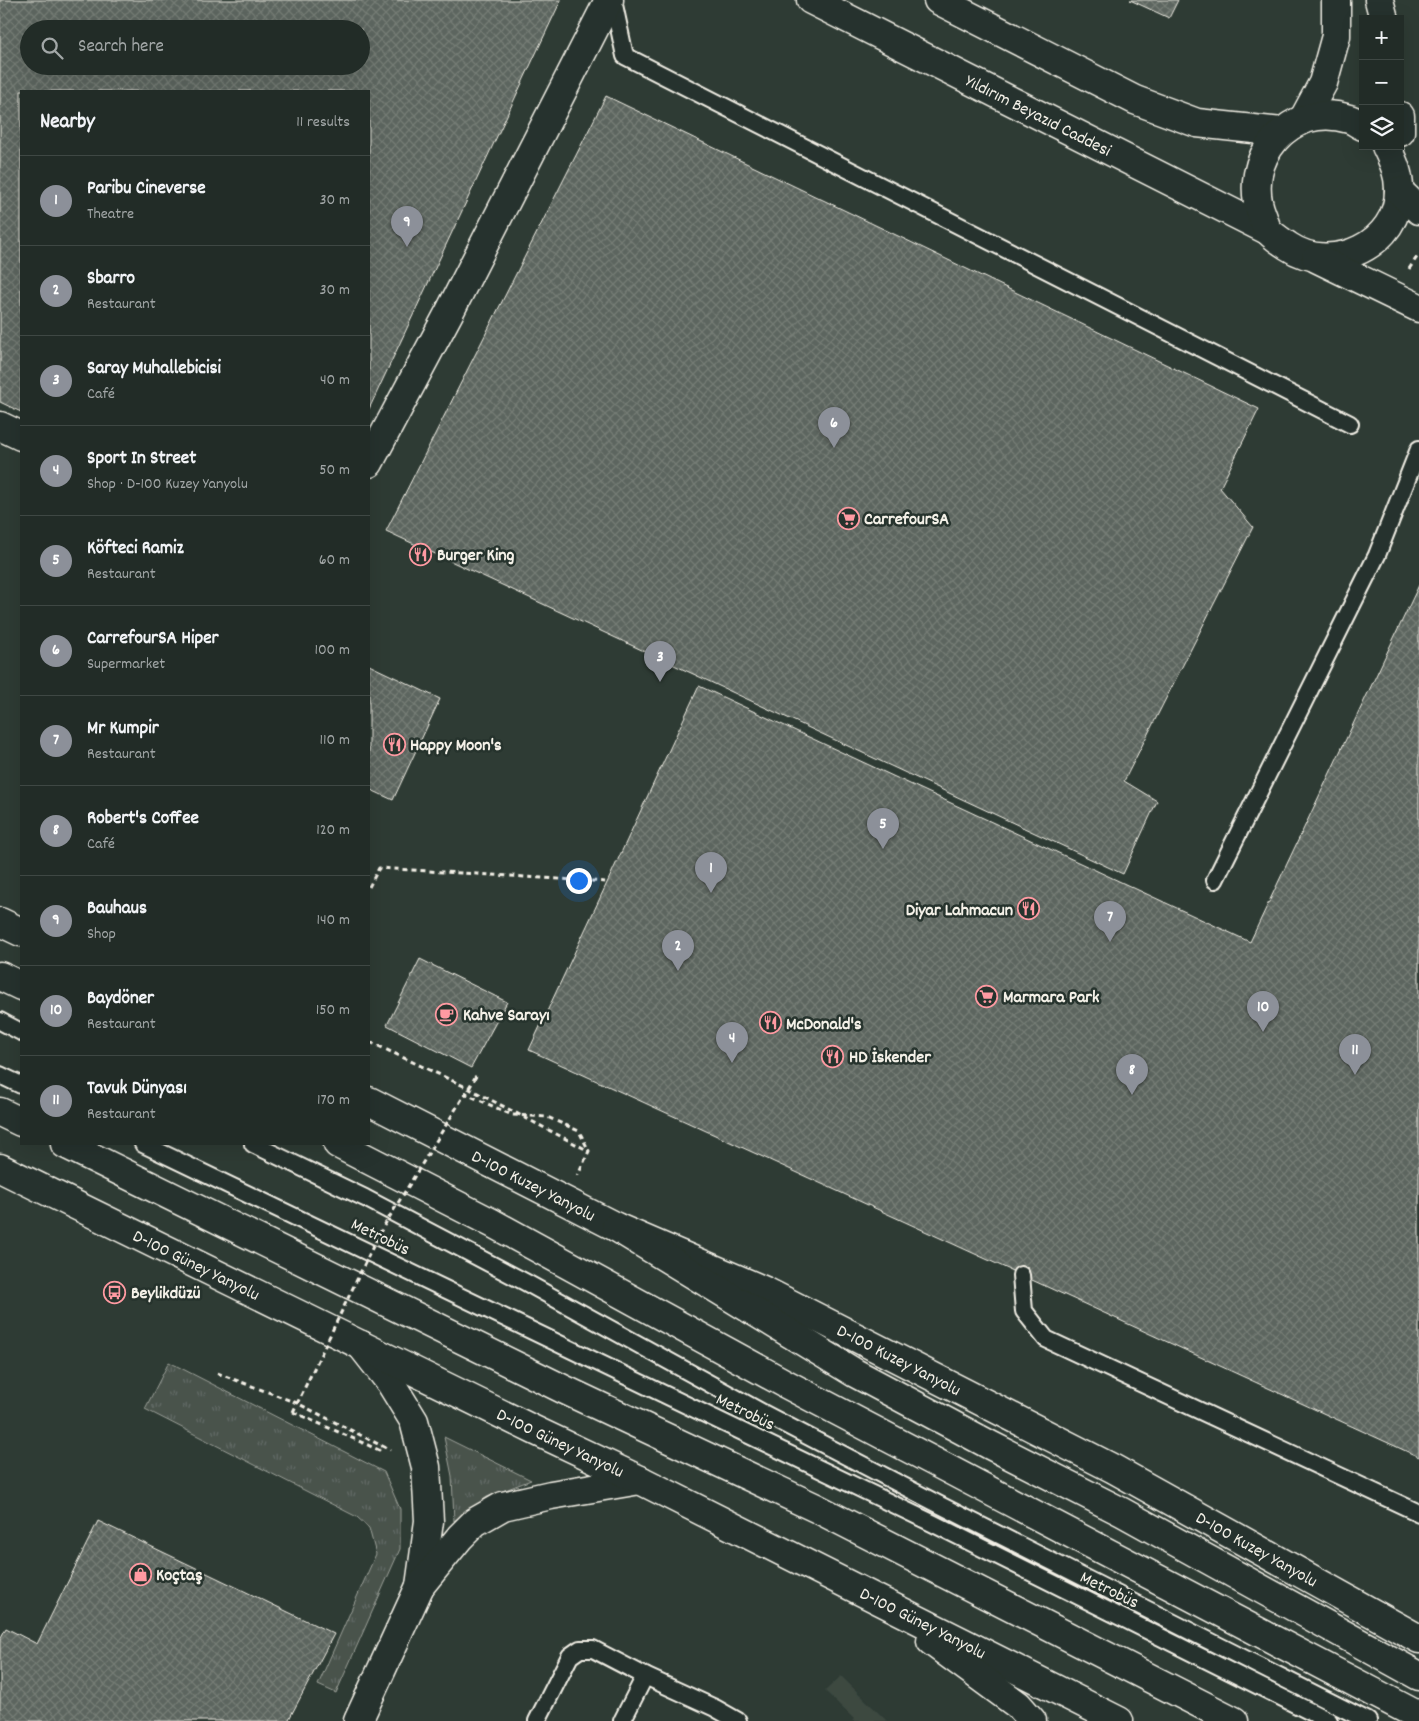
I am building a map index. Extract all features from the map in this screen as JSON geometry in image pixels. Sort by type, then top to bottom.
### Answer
[{"type":"main road","points":[[370,461],[611,0]]},
{"type":"main road","name":"Yıldırım Beyazıd Caddesi","points":[[811,0],[1268,230],[1295,250],[1315,258]]},
{"type":"main road","points":[[938,0],[1135,100],[1197,123],[1292,126],[1325,116],[1349,119],[1359,124]]},
{"type":"main road","points":[[1268,230],[1258,204],[1256,184],[1259,165],[1268,146],[1292,126],[1323,83],[1336,36],[1336,0]]},
{"type":"main road","points":[[1379,0],[1383,15]]},
{"type":"main road","points":[[1395,163],[1419,210]]},
{"type":"main road","points":[[1315,258],[1341,257],[1363,249],[1382,234],[1394,214],[1395,163]]},
{"type":"main road","points":[[1315,258],[1419,308]]},
{"type":"main road","points":[[0,426],[20,436]]},
{"type":"main road","points":[[0,922],[20,932]]},
{"type":"main road","points":[[0,976],[20,986]]},
{"type":"main road","name":"D-100 Kuzey Yanyolu","points":[[370,1102],[616,1227],[765,1291],[1114,1469],[1418,1637]]},
{"type":"main road","points":[[0,1112],[20,1122]]},
{"type":"main road","points":[[67,1145],[563,1389],[816,1508],[1234,1721]]},
{"type":"main road","points":[[340,1145],[492,1223],[786,1384],[1419,1716]]},
{"type":"main road","name":"D-100 Güney Yanyolu","points":[[0,1168],[640,1480],[866,1592],[1119,1721]]},
{"type":"main road","points":[[616,1227],[855,1373],[990,1445],[1122,1512],[1419,1676]]},
{"type":"main road","points":[[361,1345],[390,1382],[414,1421],[426,1467],[429,1521],[420,1586]]},
{"type":"main road","points":[[358,1721],[420,1586],[460,1537],[475,1522],[503,1506],[551,1494],[640,1480]]},
{"type":"main road","points":[[866,1592],[1018,1705],[1032,1721]]},
{"type":"lane","points":[[611,0],[625,56],[1350,424]]},
{"type":"lane","points":[[1215,880],[1377,555],[1419,449]]},
{"type":"lane","points":[[0,1021],[20,1031]]},
{"type":"lane","points":[[0,1074],[20,1084]]},
{"type":"lane","name":"Metrobüs","points":[[145,1145],[932,1523],[1328,1721]]},
{"type":"lane","name":"Metrobüs","points":[[255,1145],[366,1198],[525,1282],[763,1413],[931,1501],[1368,1721]]},
{"type":"lane","points":[[1021,1275],[1024,1311],[1046,1339],[1419,1513]]},
{"type":"lane","points":[[537,1721],[570,1656],[580,1649],[593,1649],[645,1676],[712,1715],[738,1721]]},
{"type":"lane","points":[[622,1721],[645,1676]]},
{"type":"path","points":[[1405,275],[1419,254]]},
{"type":"path","points":[[370,885],[379,868],[607,882]]},
{"type":"path","points":[[217,1373],[297,1403],[380,1445],[378,1450],[293,1412],[297,1403],[378,1234],[468,1088],[476,1076],[466,1094],[512,1115],[547,1117],[579,1131],[589,1151],[468,1088],[370,1042]]},
{"type":"shaded area","points":[[841,1676],[887,1721],[852,1721],[854,1719],[825,1691]]},
{"type":"green space","points":[[169,1362],[384,1472],[400,1509],[400,1549],[336,1693],[318,1685],[376,1554],[369,1528],[357,1517],[145,1409]]},
{"type":"green space","points":[[444,1437],[531,1480],[487,1497],[454,1521],[452,1476]]},
{"type":"building","points":[[0,0],[561,0],[370,407],[370,90],[20,90],[20,412],[0,402]]},
{"type":"building","points":[[1130,0],[1178,0],[1169,18]]},
{"type":"building","points":[[606,96],[1259,409],[1220,488],[1253,527],[1124,781],[1157,801],[1123,874],[386,531]]},
{"type":"building","name":"Marmara Park","points":[[1419,585],[1419,1457],[529,1050],[699,686],[1250,942]]},
{"type":"building","name":"Happy Moon's","points":[[370,665],[440,699],[393,800],[370,789]]},
{"type":"building","name":"Kahve Sarayı","points":[[420,959],[507,1002],[471,1068],[387,1025]]},
{"type":"building","name":"Koçtaş","points":[[98,1521],[334,1634],[288,1721],[0,1721],[0,1639],[6,1628],[37,1644]]},
{"type":"place","name":"Bauhaus","points":[[407,247]]},
{"type":"place","name":"CarrefourSA Hiper","points":[[834,448]]},
{"type":"place","name":"CarrefourSA","points":[[848,518]]},
{"type":"place","name":"Burger King","points":[[421,554]]},
{"type":"place","name":"Saray Muhallebicisi","points":[[660,682]]},
{"type":"place","name":"Happy Moon's","points":[[394,744]]},
{"type":"place","name":"Köfteci Ramiz","points":[[883,849]]},
{"type":"place","name":"Paribu Cineverse","points":[[711,893]]},
{"type":"place","name":"Diyar Lahmacun","points":[[1029,909]]},
{"type":"place","name":"Mr Kumpir","points":[[1110,942]]},
{"type":"place","name":"Sbarro","points":[[678,971]]},
{"type":"place","name":"Marmara Park","points":[[987,996]]},
{"type":"place","name":"Kahve Sarayı","points":[[447,1014]]},
{"type":"place","name":"McDonald's","points":[[770,1023]]},
{"type":"place","name":"Baydöner","points":[[1263,1032]]},
{"type":"place","name":"HD İskender","points":[[833,1056]]},
{"type":"place","name":"Sport In Street","points":[[732,1063]]},
{"type":"place","name":"Tavuk Dünyası","points":[[1355,1075]]},
{"type":"place","name":"Robert's Coffee","points":[[1132,1095]]},
{"type":"place","name":"Beylikdüzü","points":[[115,1292]]},
{"type":"place","name":"Koçtaş","points":[[140,1574]]}]
